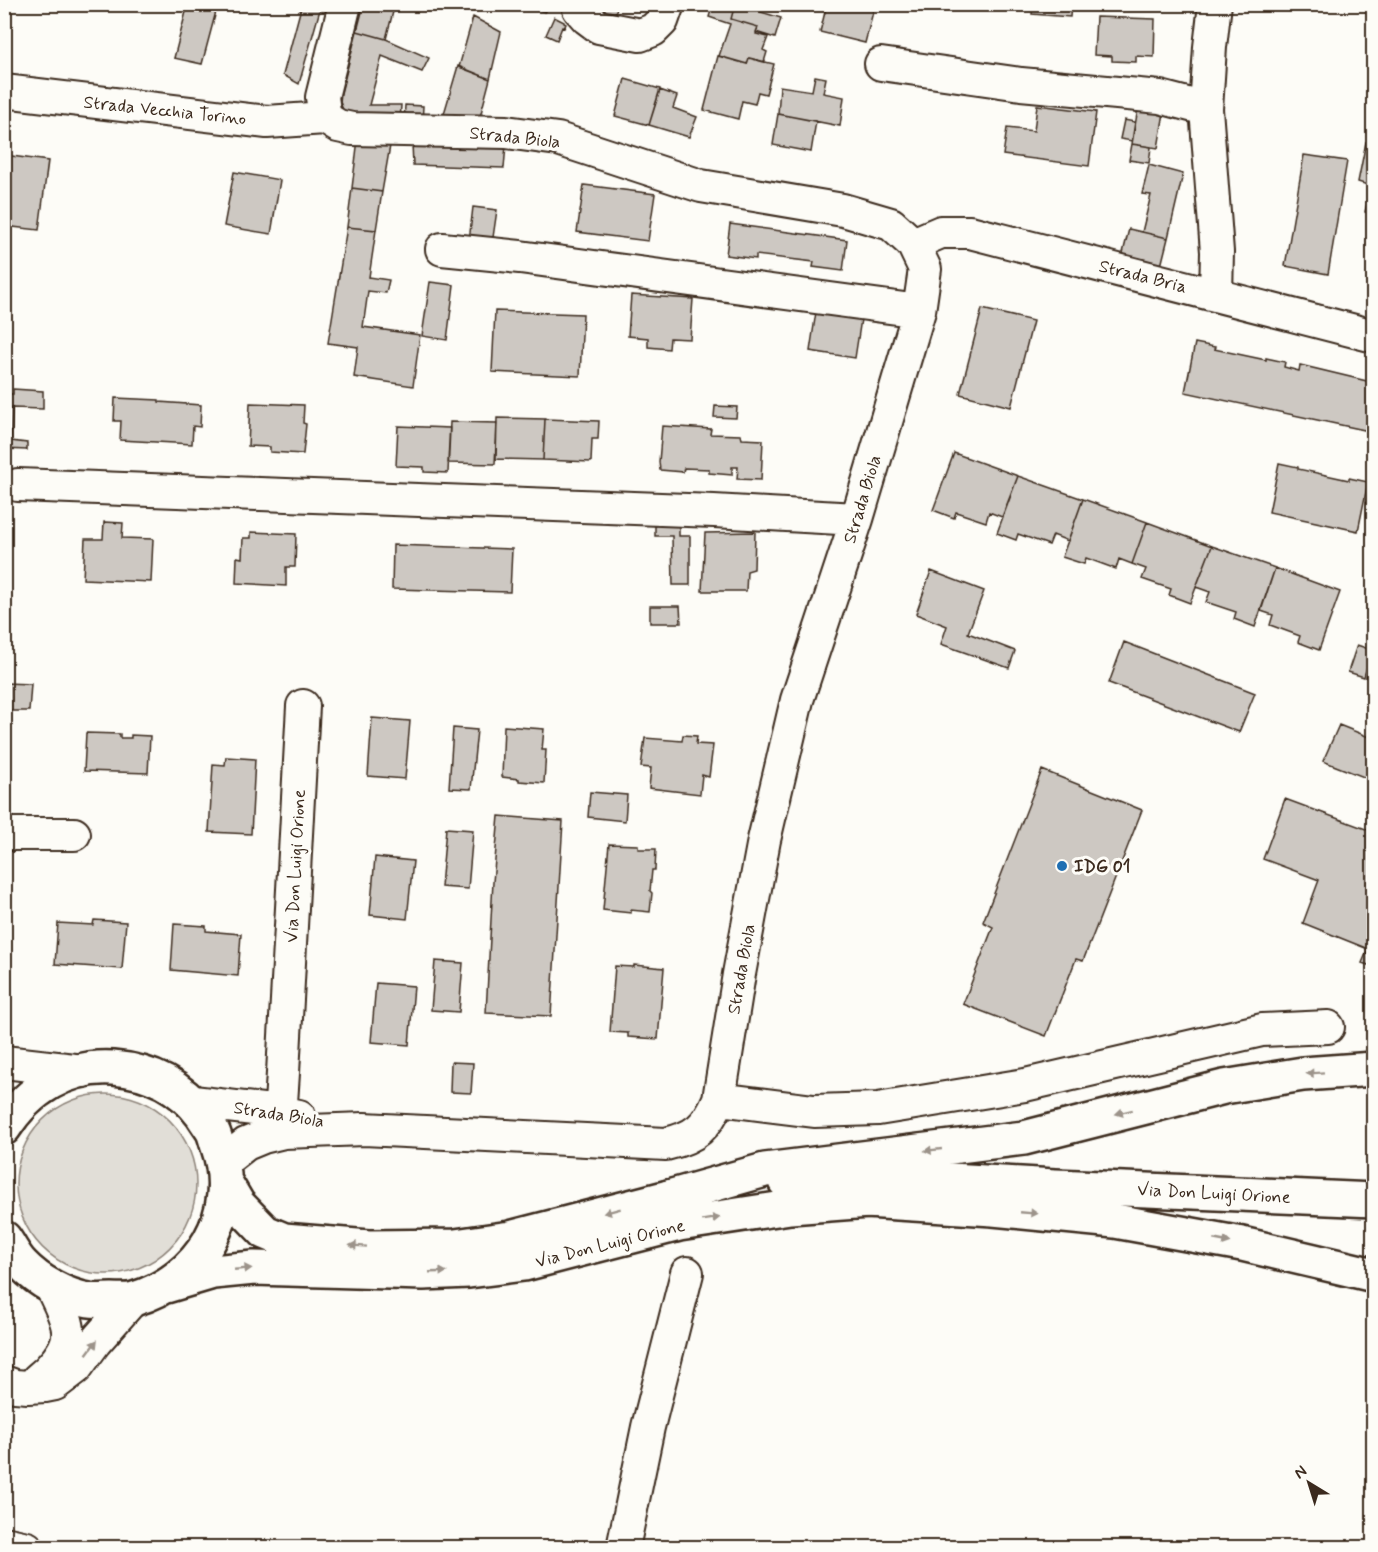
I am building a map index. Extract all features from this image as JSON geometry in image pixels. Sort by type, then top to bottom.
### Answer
[{"type":"main road","points":[[4,1238],[21,1264],[52,1288],[90,1300],[132,1300],[166,1286],[190,1267],[209,1242],[221,1213],[224,1172],[212,1130],[193,1102],[165,1081],[133,1070],[99,1067],[65,1075],[35,1091],[7,1113]]},
{"type":"main road","points":[[669,1197],[765,1170],[1024,1138],[1224,1087],[1303,1074],[1374,1069]]},
{"type":"main road","name":"Via Don Luigi Orione","points":[[224,1172],[238,1203],[265,1232],[284,1240],[369,1247],[455,1246],[510,1238],[669,1197],[771,1182],[880,1176],[1374,1200]]},
{"type":"main road","name":"Via Don Luigi Orione","points":[[166,1286],[213,1272],[254,1268],[423,1273],[469,1271],[524,1264],[679,1224],[790,1207],[1055,1186]]},
{"type":"main road","points":[[866,1201],[993,1209],[1116,1221],[1242,1244],[1374,1275]]},
{"type":"street","points":[[325,118],[322,98],[345,4]]},
{"type":"street","points":[[580,4],[579,9],[599,27],[640,35],[658,26],[668,4]]},
{"type":"street","points":[[1215,4],[1206,109],[1217,252],[1216,295]]},
{"type":"street","points":[[881,64],[1021,84],[1160,97],[1206,109]]},
{"type":"street","name":"Strada Vecchia Torino","points":[[4,91],[267,122],[325,118]]},
{"type":"street","name":"Strada Biola","points":[[193,1102],[279,1123],[364,1129],[666,1144],[684,1139],[700,1130],[712,1116],[719,1099],[739,974],[767,828],[797,700],[857,519],[919,311],[925,269],[913,244],[891,224],[843,210],[701,186],[558,139],[506,132],[351,129],[338,126],[325,118]]},
{"type":"street","name":"Strada Bria","points":[[913,244],[941,232],[970,232],[1374,336]]},
{"type":"street","points":[[442,249],[520,257],[919,311]]},
{"type":"street","points":[[18,485],[714,511],[857,519]]},
{"type":"street","name":"Via Don Luigi Orione","points":[[279,1123],[303,706]]},
{"type":"street","points":[[4,834],[74,834]]},
{"type":"street","points":[[719,1099],[814,1111],[878,1109],[1025,1085],[1262,1030],[1328,1027]]},
{"type":"street","points":[[4,1062],[83,1071]]},
{"type":"street","name":"Strada Biola","points":[[224,1172],[246,1144],[263,1137],[279,1123]]},
{"type":"street","points":[[623,1548],[648,1427],[687,1273]]},
{"type":"street","points":[[16,1384],[48,1371],[60,1356],[68,1337],[65,1317],[52,1288]]},
{"type":"street","points":[[16,1384],[55,1384],[76,1368],[95,1342],[132,1300]]},
{"type":"street","points":[[4,1543],[27,1548]]},
{"type":"shaded area","points":[[106,1094],[140,1101],[156,1109],[170,1120],[181,1134],[189,1150],[196,1184],[189,1218],[181,1234],[170,1248],[156,1259],[140,1267],[106,1274],[72,1267],[56,1259],[42,1248],[31,1234],[23,1218],[16,1184],[23,1150],[31,1134],[42,1120],[56,1109],[72,1101]]},
{"type":"building","points":[[188,4],[218,4],[202,64],[174,58]]},
{"type":"building","points":[[302,4],[321,6],[299,84],[283,75]]},
{"type":"building","points":[[364,4],[395,4],[386,39],[357,31]]},
{"type":"building","points":[[523,4],[547,4],[545,12],[523,6]]},
{"type":"building","points":[[595,4],[619,4],[613,17],[593,8]]},
{"type":"building","points":[[630,4],[657,4],[652,13]]},
{"type":"building","points":[[713,4],[735,4],[731,19],[758,27],[756,34],[768,37],[763,50],[767,52],[764,62],[749,58],[747,64],[719,56],[730,24],[709,17]]},
{"type":"building","points":[[735,4],[763,4],[761,12],[781,18],[775,38],[756,32],[758,27],[731,19]]},
{"type":"building","points":[[827,4],[875,4],[865,43],[820,32]]},
{"type":"building","points":[[1033,4],[1071,4],[1070,17],[1032,14]]},
{"type":"building","points":[[473,17],[501,32],[490,79],[459,67]]},
{"type":"building","points":[[554,17],[566,24],[564,28],[562,27],[557,40],[546,35]]},
{"type":"building","points":[[1096,17],[1155,19],[1154,57],[1136,56],[1136,62],[1112,61],[1112,56],[1094,55]]},
{"type":"building","points":[[357,31],[386,39],[429,58],[422,72],[382,56],[369,105],[401,105],[400,123],[349,117],[343,110],[340,102],[341,93]]},
{"type":"building","points":[[718,56],[747,64],[749,58],[774,64],[766,94],[758,92],[755,104],[742,101],[738,119],[704,110]]},
{"type":"building","points":[[458,66],[490,79],[480,117],[443,117]]},
{"type":"building","points":[[815,76],[826,78],[823,93],[844,97],[840,126],[778,114],[780,86],[812,91]]},
{"type":"building","points":[[625,79],[660,89],[649,125],[615,116]]},
{"type":"building","points":[[660,90],[677,96],[673,108],[697,117],[689,137],[649,125]]},
{"type":"building","points":[[405,105],[423,106],[422,123],[404,123]]},
{"type":"building","points":[[1037,105],[1096,112],[1089,166],[1003,155],[1007,128],[1034,131]]},
{"type":"building","points":[[1138,108],[1164,113],[1158,148],[1132,144]]},
{"type":"building","points":[[778,114],[816,121],[811,152],[773,145]]},
{"type":"building","points":[[1124,120],[1135,122],[1132,141],[1120,139]]},
{"type":"building","points":[[358,139],[391,140],[382,192],[352,188]]},
{"type":"building","points":[[1366,142],[1374,144],[1374,214],[1365,212],[1371,186],[1358,182]]},
{"type":"building","points":[[412,143],[506,145],[504,168],[413,165]]},
{"type":"building","points":[[1132,144],[1151,147],[1149,163],[1129,160]]},
{"type":"building","points":[[4,155],[48,161],[39,230],[4,226]]},
{"type":"building","points":[[1304,155],[1347,161],[1328,274],[1285,266]]},
{"type":"building","points":[[1149,165],[1183,174],[1168,238],[1142,232],[1151,195],[1142,194]]},
{"type":"building","points":[[234,172],[280,180],[271,234],[224,226]]},
{"type":"building","points":[[584,185],[655,194],[648,241],[577,232]]},
{"type":"building","points":[[352,188],[382,192],[376,230],[347,227]]},
{"type":"building","points":[[473,207],[497,210],[492,244],[469,241]]},
{"type":"building","points":[[730,224],[847,240],[843,271],[813,267],[814,262],[756,255],[756,259],[726,255]]},
{"type":"building","points":[[347,227],[376,230],[369,277],[389,280],[386,293],[368,291],[363,327],[420,335],[413,386],[354,377],[358,347],[328,343]]},
{"type":"building","points":[[1129,229],[1168,238],[1161,266],[1122,257]]},
{"type":"building","points":[[430,282],[454,285],[447,340],[422,336]]},
{"type":"building","points":[[631,295],[693,299],[690,339],[670,338],[669,349],[648,347],[648,338],[628,336]]},
{"type":"building","points":[[982,309],[1033,321],[1011,407],[960,394]]},
{"type":"building","points":[[495,311],[583,314],[580,376],[492,372]]},
{"type":"building","points":[[816,312],[861,319],[855,358],[810,351]]},
{"type":"building","points":[[1195,343],[1266,360],[1266,358],[1285,362],[1284,367],[1299,371],[1300,365],[1374,381],[1374,432],[1185,392]]},
{"type":"building","points":[[13,389],[43,391],[43,409],[12,408],[11,441],[27,443],[27,450],[4,449],[4,394],[13,394]]},
{"type":"building","points":[[115,398],[201,405],[200,427],[193,426],[192,444],[120,440],[121,421],[114,421]]},
{"type":"building","points":[[250,403],[304,405],[303,423],[306,424],[303,454],[270,452],[270,447],[248,446]]},
{"type":"building","points":[[715,406],[737,407],[736,418],[714,417]]},
{"type":"building","points":[[497,418],[545,419],[543,460],[496,459]]},
{"type":"building","points":[[545,419],[599,421],[598,439],[592,439],[591,462],[543,460]]},
{"type":"building","points":[[450,422],[497,423],[495,464],[448,463]]},
{"type":"building","points":[[398,426],[450,428],[448,473],[424,472],[424,467],[396,466]]},
{"type":"building","points":[[662,426],[711,429],[710,434],[741,435],[742,439],[763,440],[761,480],[737,479],[738,467],[732,467],[732,475],[709,473],[709,469],[684,468],[683,472],[660,470]]},
{"type":"building","points":[[954,453],[1018,476],[1002,517],[989,512],[986,522],[956,512],[954,518],[933,510]]},
{"type":"building","points":[[1279,463],[1349,480],[1349,478],[1368,482],[1358,531],[1269,512]]},
{"type":"building","points":[[1018,476],[1083,499],[1068,541],[1053,535],[1049,545],[1018,534],[1016,540],[997,533]]},
{"type":"building","points":[[1083,499],[1147,522],[1132,564],[1119,559],[1116,569],[1086,558],[1084,564],[1062,557]]},
{"type":"building","points":[[104,522],[123,523],[122,538],[153,539],[151,582],[83,579],[85,539],[103,539]]},
{"type":"building","points":[[655,522],[679,522],[679,536],[690,536],[690,585],[673,585],[672,536],[655,536]]},
{"type":"building","points":[[1147,522],[1212,546],[1190,603],[1169,595],[1171,589],[1142,579],[1146,569],[1132,564]]},
{"type":"building","points":[[251,532],[296,534],[295,567],[286,567],[286,586],[236,583],[237,557],[242,558],[243,538],[251,538]]},
{"type":"building","points":[[755,532],[754,569],[747,571],[746,591],[702,591],[705,533]]},
{"type":"building","points":[[393,545],[512,549],[510,592],[392,589]]},
{"type":"building","points":[[1212,546],[1275,568],[1255,627],[1234,619],[1236,612],[1206,602],[1210,592],[1196,587]]},
{"type":"building","points":[[1275,568],[1340,592],[1319,650],[1298,642],[1300,636],[1270,625],[1273,615],[1261,611]]},
{"type":"building","points":[[931,571],[984,591],[968,633],[1015,651],[1009,668],[941,644],[947,626],[916,614]]},
{"type":"building","points":[[650,606],[680,606],[681,623],[650,623]]},
{"type":"building","points":[[1124,642],[1255,693],[1239,732],[1109,683]]},
{"type":"building","points":[[1357,645],[1372,650],[1364,677],[1348,672]]},
{"type":"building","points":[[4,683],[31,684],[29,711],[4,711]]},
{"type":"building","points":[[372,718],[410,721],[405,779],[368,776]]},
{"type":"building","points":[[1339,725],[1374,739],[1374,781],[1323,761]]},
{"type":"building","points":[[504,726],[544,729],[542,750],[546,750],[544,783],[502,777]]},
{"type":"building","points":[[453,728],[477,730],[471,789],[449,788]]},
{"type":"building","points":[[86,733],[120,734],[120,738],[131,738],[131,735],[150,736],[148,773],[84,771]]},
{"type":"building","points":[[683,735],[697,736],[696,744],[713,745],[709,777],[702,775],[700,794],[649,788],[651,768],[641,767],[645,738],[682,741]]},
{"type":"building","points":[[226,757],[255,759],[251,834],[209,832],[213,764],[225,765]]},
{"type":"building","name":"IDG 01","points":[[1042,770],[1142,810],[1083,961],[1076,959],[1046,1036],[963,1004],[993,927],[983,922]]},
{"type":"building","points":[[590,792],[627,795],[625,821],[588,817]]},
{"type":"building","points":[[1285,799],[1374,832],[1374,967],[1362,963],[1368,949],[1303,923],[1319,880],[1263,859]]},
{"type":"building","points":[[499,816],[563,821],[551,1016],[486,1013]]},
{"type":"building","points":[[446,828],[473,830],[468,889],[441,887]]},
{"type":"building","points":[[609,844],[638,845],[638,849],[656,849],[655,870],[652,870],[650,891],[652,893],[650,912],[631,910],[631,913],[603,910]]},
{"type":"building","points":[[375,857],[413,861],[407,919],[370,915]]},
{"type":"building","points":[[4,920],[7,920],[4,989]]},
{"type":"building","points":[[94,920],[126,922],[122,969],[55,964],[58,923],[93,925]]},
{"type":"building","points":[[174,924],[206,926],[206,931],[241,934],[238,976],[171,970]]},
{"type":"building","points":[[435,961],[463,963],[459,1012],[431,1010]]},
{"type":"building","points":[[634,965],[664,968],[658,1039],[628,1037],[628,1033],[610,1032],[615,966],[634,967]]},
{"type":"building","points":[[376,983],[414,986],[409,1045],[371,1042]]},
{"type":"building","points":[[451,1062],[473,1063],[471,1093],[450,1092]]},
{"type":"place","name":"IDG 01","points":[[1062,866]]}]
